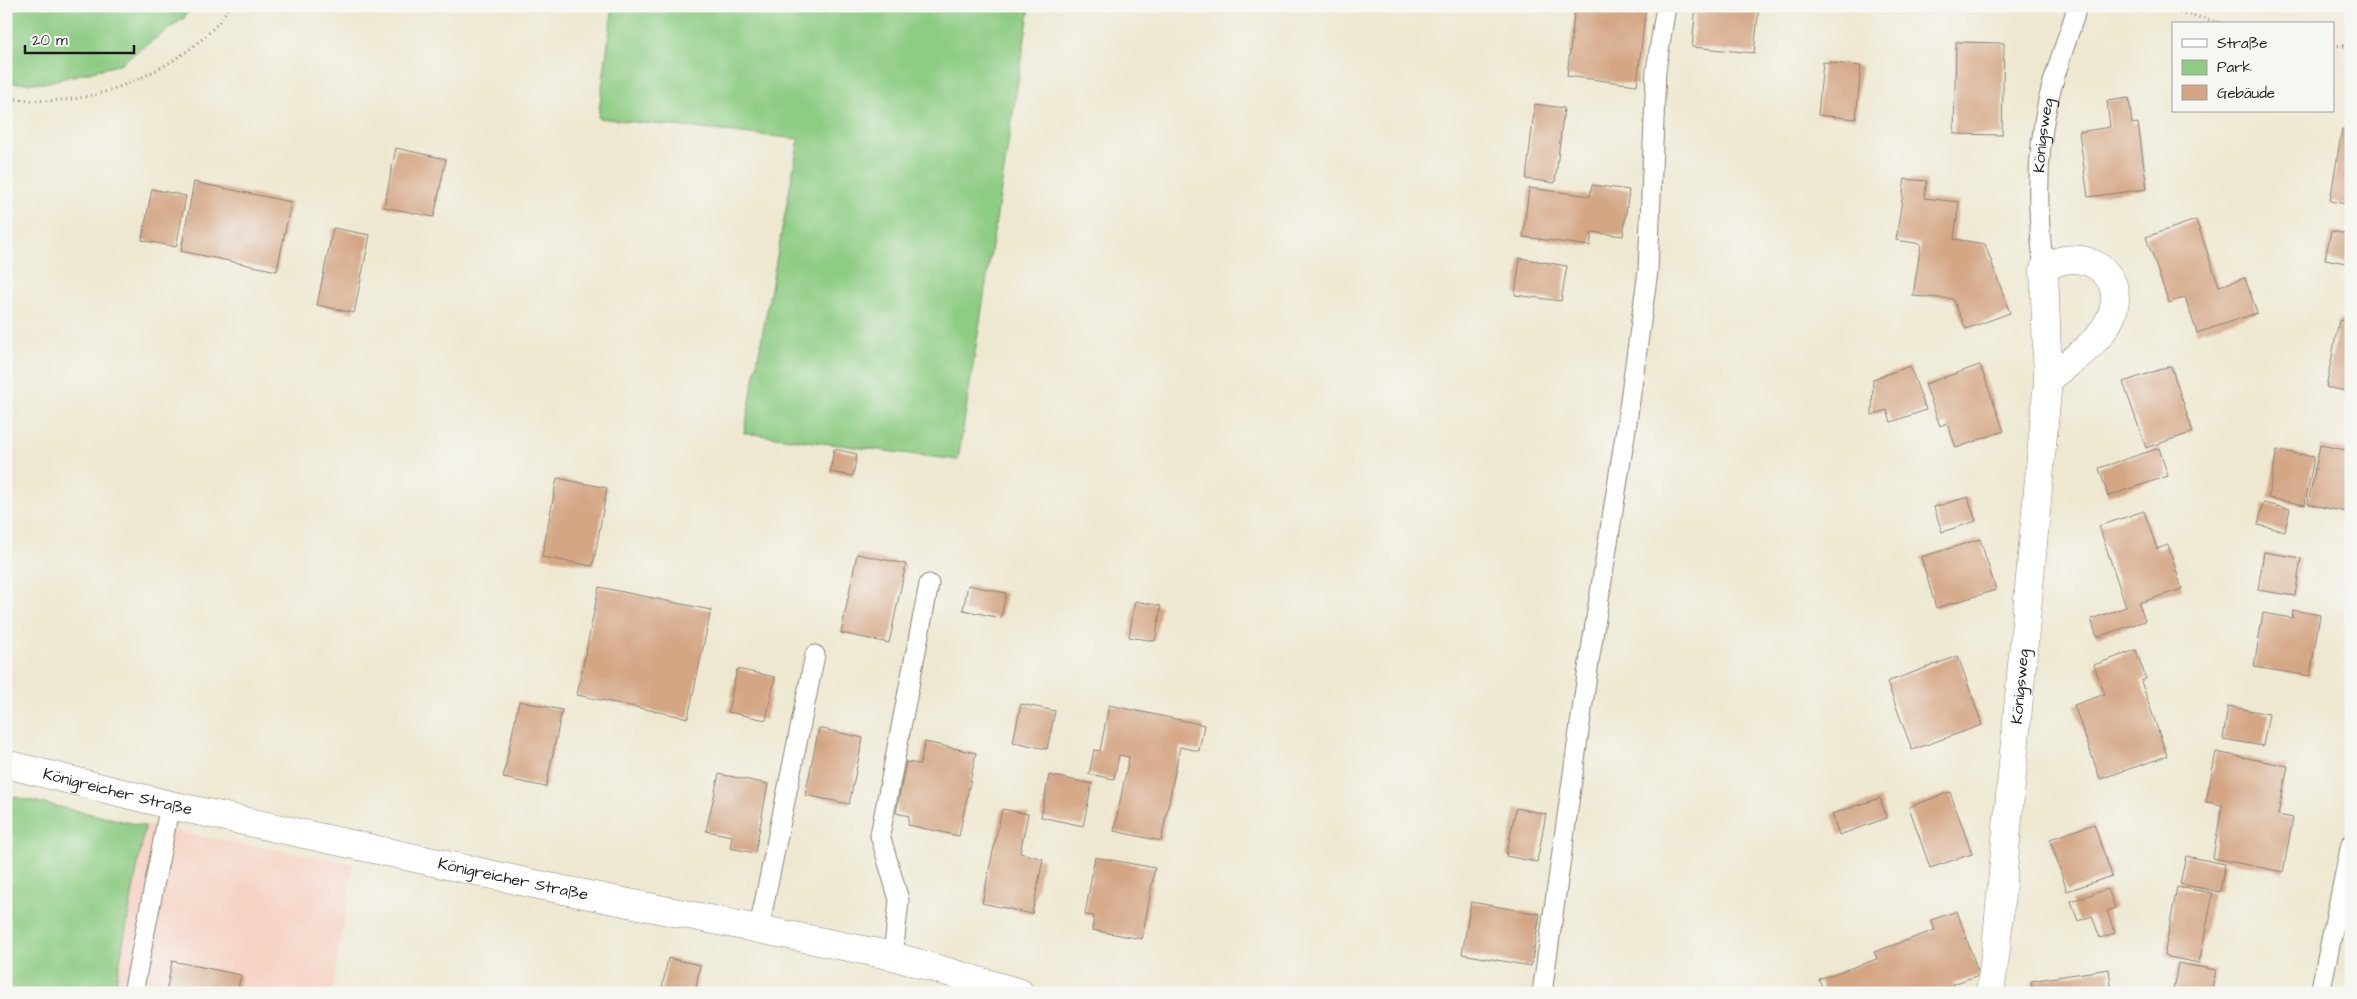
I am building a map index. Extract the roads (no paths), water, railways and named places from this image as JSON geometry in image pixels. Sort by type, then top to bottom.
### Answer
[{"type":"street","points":[[2044,269],[2053,262],[2068,259],[2089,262],[2103,269],[2111,281],[2115,296],[2112,314],[2103,332],[2048,380]]},
{"type":"street","name":"Königsweg","points":[[1990,993],[1996,949],[2048,380],[2044,269]]},
{"type":"street","name":"Königreicher Straße","points":[[6,764],[170,805],[544,886],[893,956],[1020,993]]},
{"type":"lane","points":[[1542,993],[1587,675],[1626,429],[1648,271],[1656,70],[1666,6]]},
{"type":"lane","name":"Königsweg","points":[[2044,269],[2040,238],[2041,152],[2048,102],[2075,14],[2074,6]]},
{"type":"lane","points":[[893,956],[900,900],[880,835],[929,584]]},
{"type":"lane","points":[[758,928],[815,655]]},
{"type":"lane","points":[[133,993],[170,805]]},
{"type":"lane","points":[[2320,993],[2351,844]]}]
